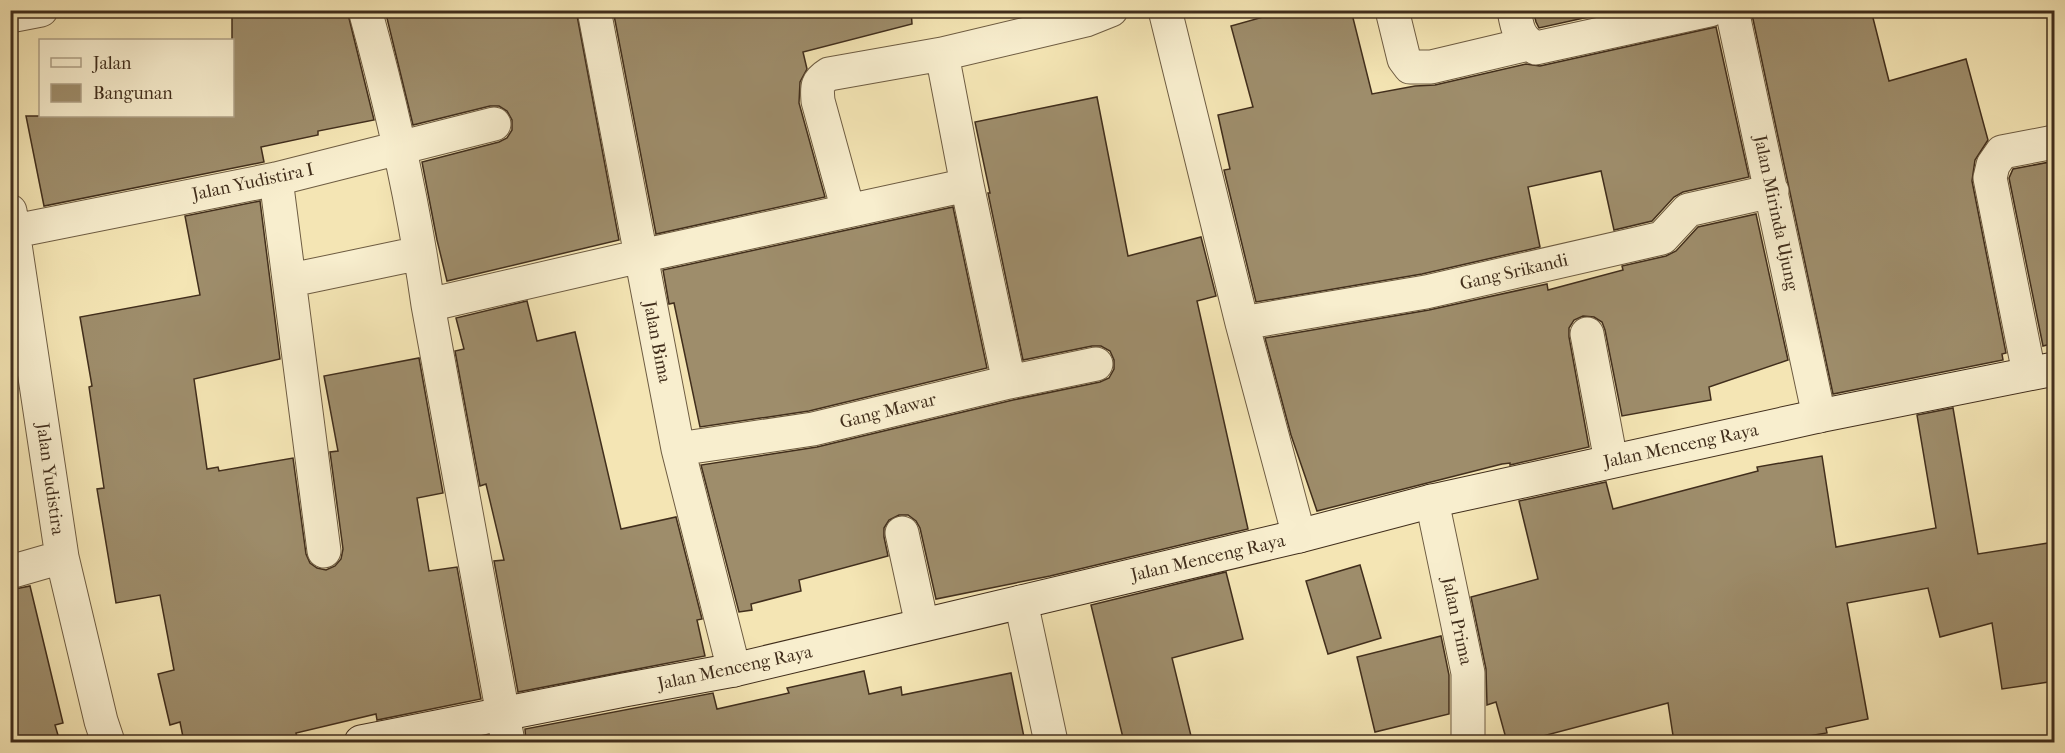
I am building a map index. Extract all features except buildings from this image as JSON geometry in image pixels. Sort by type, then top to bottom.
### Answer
[{"type":"street","points":[[10,16],[41,10]]},
{"type":"street","points":[[365,10],[400,148],[505,729]]},
{"type":"street","name":"Jalan Bima","points":[[594,10],[678,449],[734,670]]},
{"type":"street","points":[[848,210],[818,101],[817,85],[820,79],[829,74],[942,54],[1086,20],[1111,10]]},
{"type":"street","points":[[1165,10],[1242,323],[1299,536]]},
{"type":"street","points":[[1392,10],[1404,59],[1410,67],[1431,67],[1528,44]]},
{"type":"street","points":[[1514,10],[1519,33],[1528,44],[1536,48],[1710,10]]},
{"type":"street","name":"Jalan Mirinda Ujung","points":[[1732,10],[1819,416]]},
{"type":"street","points":[[942,54],[1009,382]]},
{"type":"street","name":"Jalan Yudistira I","points":[[12,225],[276,179],[494,124]]},
{"type":"street","points":[[2042,371],[1990,178],[1993,165],[2002,152],[2055,142]]},
{"type":"street","points":[[276,179],[291,280],[324,551]]},
{"type":"street","points":[[428,305],[967,184]]},
{"type":"street","name":"Gang Srikandi","points":[[1242,323],[1426,292],[1662,238],[1688,210],[1772,191]]},
{"type":"street","name":"Jalan Yudistira","points":[[12,225],[62,557],[108,742]]},
{"type":"street","points":[[291,280],[420,253]]},
{"type":"street","points":[[1587,334],[1611,461]]},
{"type":"street","name":"Gang Mawar","points":[[678,449],[813,429],[1009,382],[1096,364]]},
{"type":"street","name":"Jalan Menceng Raya","points":[[361,742],[505,729],[734,670],[1299,536],[1432,501],[1819,416],[2042,371]]},
{"type":"street","name":"Jalan Prima","points":[[1432,501],[1468,673],[1468,742]]},
{"type":"street","points":[[902,533],[922,625]]},
{"type":"street","points":[[10,572],[62,557]]},
{"type":"street","points":[[1021,602],[1051,742]]}]
